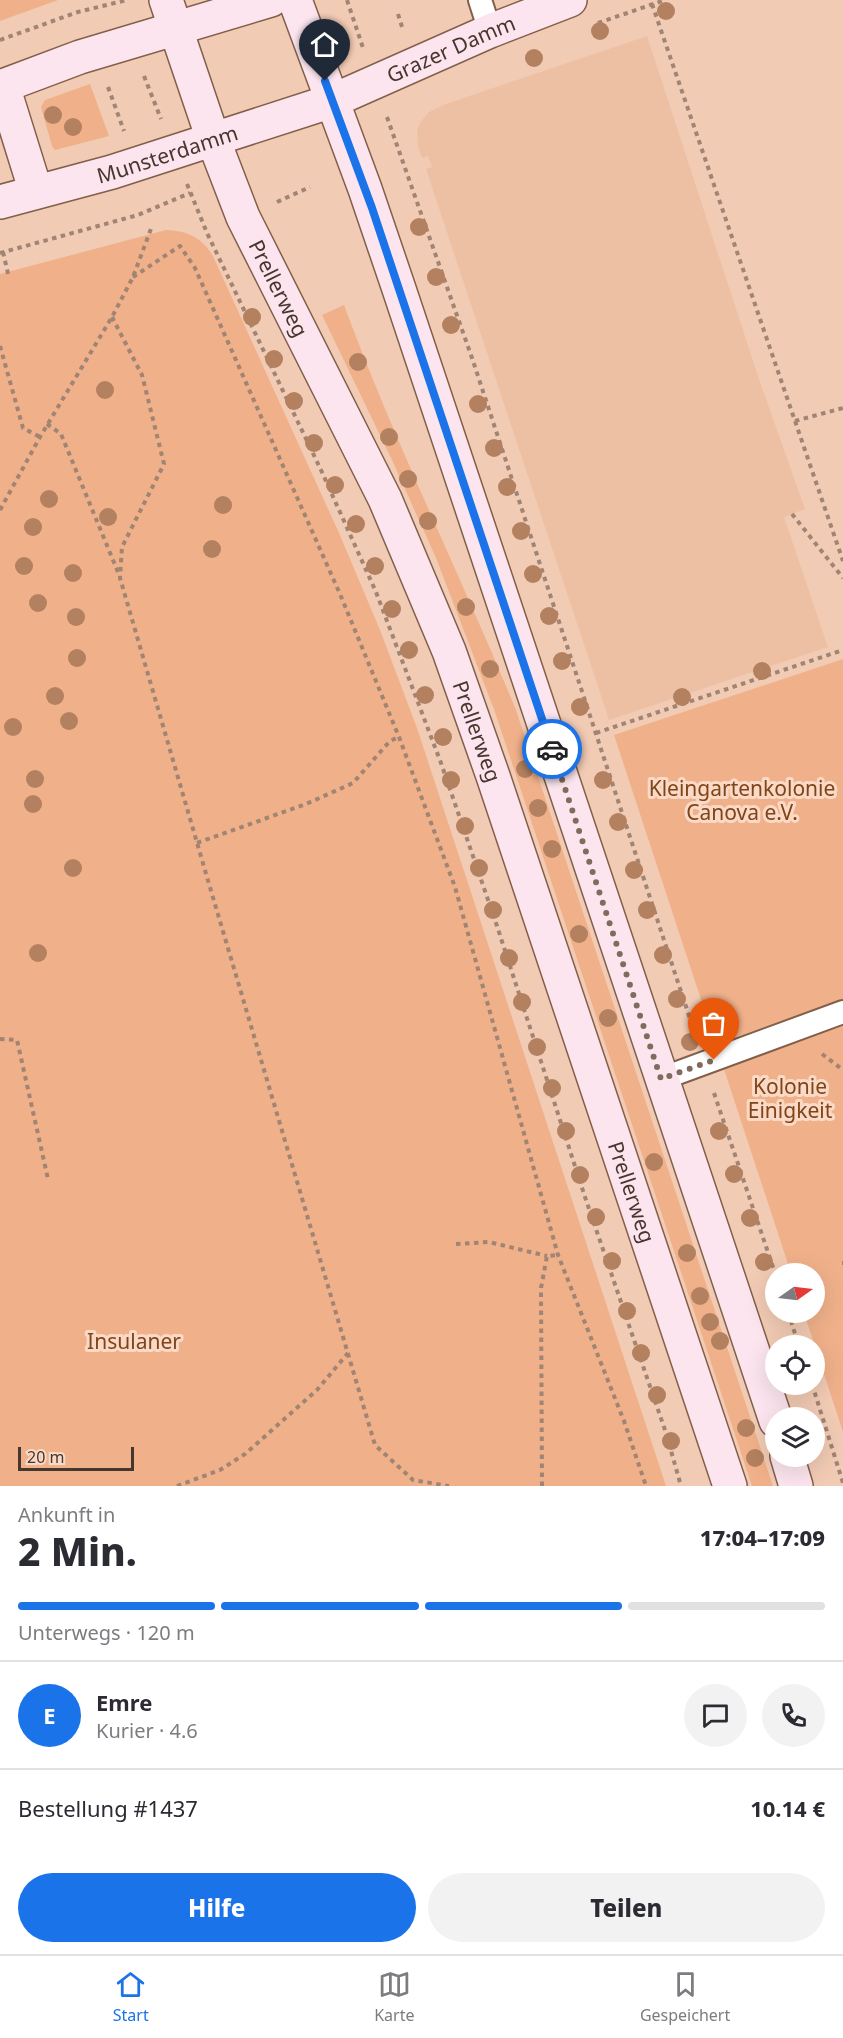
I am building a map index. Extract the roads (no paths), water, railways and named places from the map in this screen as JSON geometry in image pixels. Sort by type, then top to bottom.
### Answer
[{"type":"main road","points":[[36,192],[2,86],[80,57],[170,14],[271,0]]},
{"type":"main road","points":[[295,0],[402,299],[771,1407]]},
{"type":"main road","name":"Grazer Damm","points":[[332,101],[570,0]]},
{"type":"main road","name":"Prellerweg","points":[[170,14],[213,140],[243,217],[385,499],[449,651],[493,776],[730,1486]]},
{"type":"main road","name":"Munsterdamm","points":[[0,202],[112,172],[332,101]]},
{"type":"main road","points":[[790,1467],[796,1486]]},
{"type":"lane","points":[[480,0],[490,32]]},
{"type":"lane","points":[[661,1079],[843,1011]]},
{"type":"park label","name":"Kleingartenkolonie Canova e.V.","points":[[742,800]]},
{"type":"park label","name":"Kolonie Einigkeit","points":[[790,1098]]},
{"type":"park label","name":"Insulaner","points":[[134,1341]]}]
